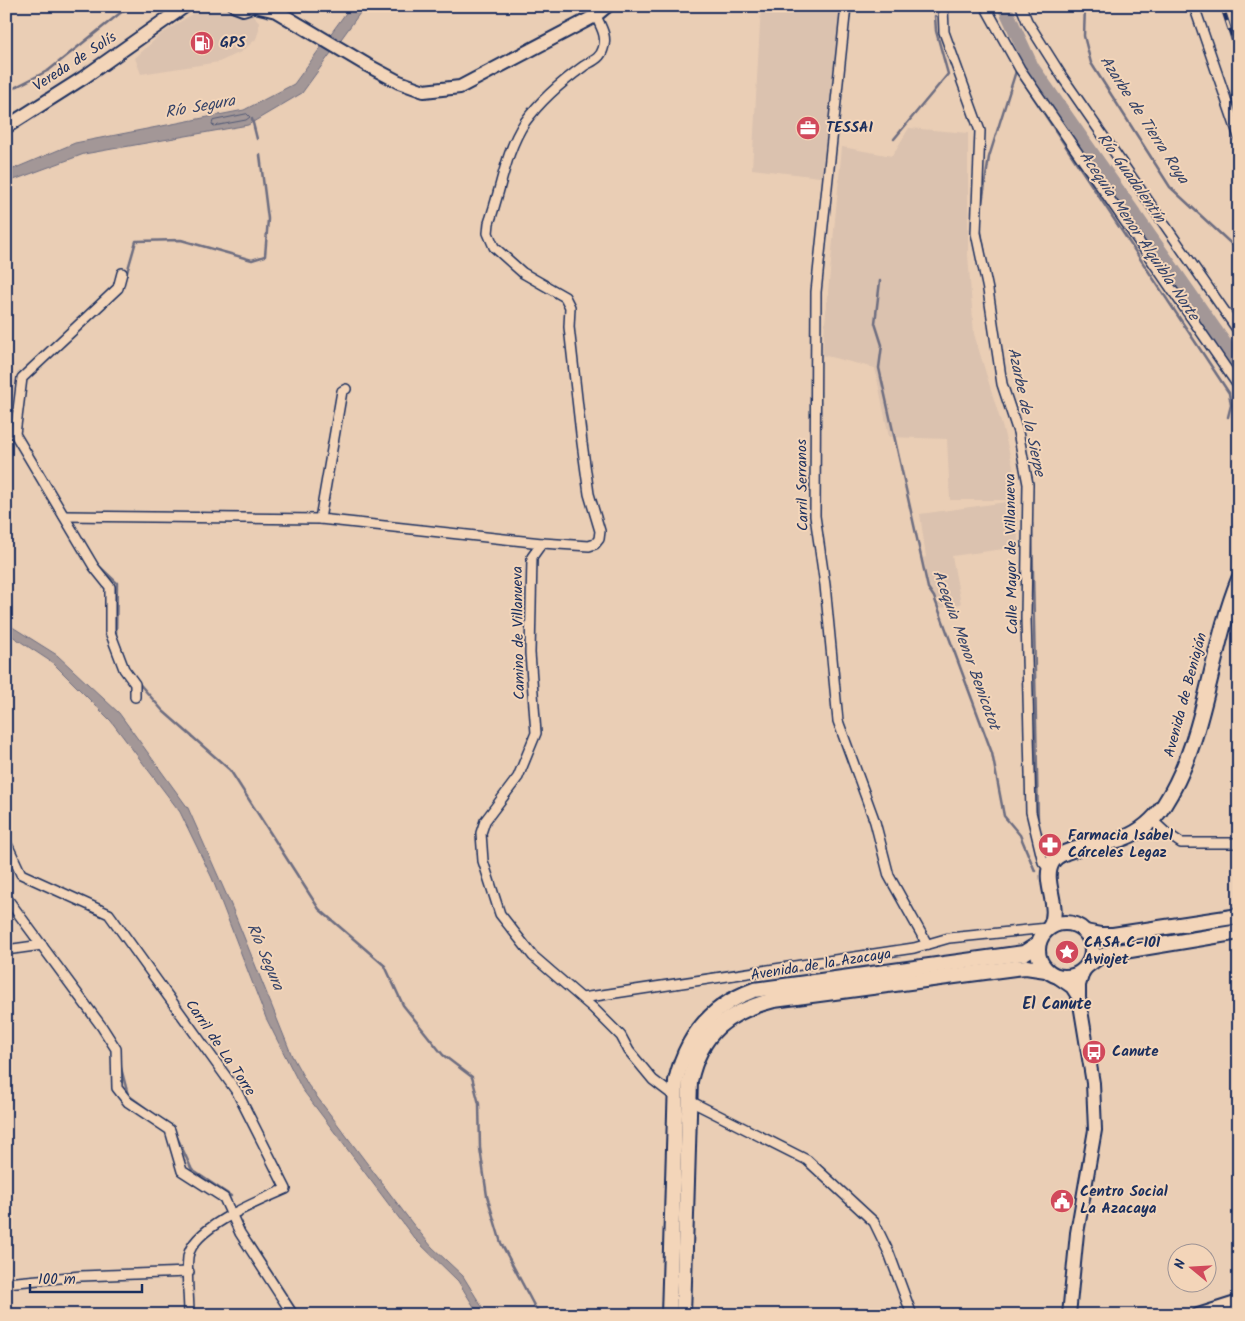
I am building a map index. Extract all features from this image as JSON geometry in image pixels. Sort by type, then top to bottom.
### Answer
[{"type":"main road","name":"Avenida de Beniaján","points":[[1050,870],[1055,859],[1062,854],[1124,838],[1152,820],[1171,793],[1190,750],[1218,639],[1239,579]]},
{"type":"main road","points":[[1050,870],[1054,917],[1038,944],[1038,958],[1051,973],[1074,976],[1099,957],[1112,953],[1239,932]]},
{"type":"main road","points":[[1053,895],[1063,915],[1080,928],[1092,948],[1086,967]]},
{"type":"main road","points":[[1049,928],[1062,923],[1101,936],[1239,916]]},
{"type":"main road","name":"Avenida de la Azacaya","points":[[683,1315],[681,1062],[696,1031],[722,1006],[739,996],[773,986],[1024,953],[1038,944]]},
{"type":"main road","name":"Avenida de la Azacaya","points":[[669,1315],[681,1098],[693,1066],[707,1039],[729,1018],[757,1004],[784,999],[1019,968],[1051,973]]},
{"type":"street","name":"Vereda de Solís","points":[[6,126],[83,78],[185,6]]},
{"type":"street","points":[[235,6],[242,9],[254,6],[274,9],[367,65],[399,82],[424,91],[460,86],[593,11],[608,6]]},
{"type":"street","name":"Carril Serranos","points":[[846,6],[816,292],[815,516],[838,721],[875,822],[889,876],[927,944]]},
{"type":"street","name":"Calle Mayor de Villanueva","points":[[943,6],[944,32],[980,131],[976,232],[988,290],[1002,384],[1018,432],[1028,484],[1026,618],[1031,812],[1043,862],[1050,870]]},
{"type":"street","points":[[986,6],[1020,69],[1239,387]]},
{"type":"street","points":[[1021,6],[1026,21],[1063,78],[1239,332]]},
{"type":"street","points":[[1194,6],[1239,137]]},
{"type":"street","points":[[64,516],[320,519],[542,543],[589,546],[595,544],[599,539],[600,531],[589,494],[582,443],[569,328],[570,307],[565,297],[560,293],[523,273],[494,246],[488,233],[505,167],[526,122],[555,91],[585,66],[597,60],[603,49],[606,35],[593,11]]},
{"type":"street","points":[[122,273],[118,288],[22,378],[15,434],[94,567],[110,587],[110,632],[124,669],[134,684],[134,697]]},
{"type":"street","points":[[320,519],[342,391],[346,389]]},
{"type":"street","name":"Camino de Villanueva","points":[[542,543],[532,557],[530,653],[536,733],[518,777],[484,821],[481,833],[483,861],[500,914],[532,956],[582,998],[621,1036],[629,1051],[653,1080],[681,1098],[734,1121],[807,1160],[874,1222],[889,1254],[912,1315]]},
{"type":"street","points":[[1152,820],[1181,843],[1239,843]]},
{"type":"street","name":"Carril de La Torre","points":[[6,842],[21,874],[109,914],[237,1092],[286,1188],[232,1213],[201,1235],[188,1255],[189,1315]]},
{"type":"street","points":[[6,897],[102,1027],[116,1049],[117,1088],[128,1102],[170,1130],[182,1171],[224,1198],[240,1233],[294,1315]]},
{"type":"street","points":[[582,998],[927,944],[949,938],[1049,928]]},
{"type":"street","points":[[6,950],[42,945]]},
{"type":"street","points":[[1069,1315],[1076,1239],[1094,1130],[1093,1083],[1079,998],[1079,986],[1086,967]]},
{"type":"street","points":[[1051,973],[1072,987],[1079,998]]},
{"type":"street","points":[[6,1283],[81,1276],[188,1272]]},
{"type":"street","points":[[1198,1315],[1239,1302]]},
{"type":"shaded area","points":[[761,6],[846,6],[828,178],[752,169]]},
{"type":"shaded area","name":"GPS","points":[[221,7],[243,14],[253,13],[259,23],[256,39],[241,52],[219,62],[141,74],[135,58],[160,35],[198,10]]},
{"type":"shaded area","points":[[909,128],[968,133],[968,255],[974,334],[1015,474],[1016,500],[950,500],[947,439],[889,437],[875,368],[822,355],[842,147],[892,156]]},
{"type":"shaded area","points":[[1007,502],[1017,505],[1018,547],[952,556],[961,604],[941,608],[929,587],[923,558],[926,557],[920,514]]},
{"type":"water","points":[[351,6],[365,6],[302,93],[248,125],[84,154],[11,181],[6,186],[6,172],[75,143],[244,110],[294,84]]},
{"type":"water","points":[[6,623],[57,655],[119,713],[188,808],[231,905],[292,1056],[308,1085],[412,1223],[432,1247],[463,1276],[487,1315],[479,1315],[458,1281],[414,1238],[302,1089],[266,1018],[212,878],[180,812],[111,721],[53,663],[6,632]]},
{"type":"waterway","points":[[6,92],[49,70],[129,6]]},
{"type":"waterway","name":"Río Guadalentín","points":[[1004,6],[1032,67],[1239,364]]},
{"type":"waterway","name":"Azarbe de Tierra Roya","points":[[1085,6],[1084,36],[1091,63],[1170,187],[1239,251]]},
{"type":"waterway","name":"Acequia Menor Benicotot","points":[[894,139],[948,74],[936,31],[935,16]]},
{"type":"waterway","name":"Acequia Menor Alquibla Norte","points":[[1016,71],[1229,393],[1231,405],[1228,417]]},
{"type":"waterway","name":"Azarbe de la Sierpe","points":[[981,210],[989,157],[1016,71]]},
{"type":"waterway","points":[[252,119],[257,139]]},
{"type":"waterway","points":[[126,276],[136,241],[181,240],[252,260],[265,256],[268,219],[260,155]]},
{"type":"waterway","name":"Azarbe de la Sierpe","points":[[980,226],[985,255]]},
{"type":"waterway","name":"Acequia Menor Benicotot","points":[[880,281],[875,323],[882,345],[879,368],[928,588],[934,597],[992,753],[1004,816],[1020,835],[1035,871]]},
{"type":"waterway","name":"Azarbe de la Sierpe","points":[[1029,465],[1031,477]]},
{"type":"waterway","name":"Azarbe de la Sierpe","points":[[1032,523],[1038,823]]},
{"type":"waterway","points":[[98,565],[117,583],[116,636]]},
{"type":"waterway","points":[[137,681],[163,711],[230,770],[319,909],[385,966],[403,1005],[443,1055],[472,1077],[479,1104],[480,1148],[487,1196],[501,1243],[539,1315]]},
{"type":"waterway","points":[[6,890],[10,895]]},
{"type":"waterway","points":[[120,1064],[128,1095],[154,1114]]},
{"type":"waterway","points":[[173,1128],[192,1170],[231,1196]]},
{"type":"waterway","points":[[251,1241],[299,1315]]},
{"type":"railway","points":[[1222,6],[1239,58]]},
{"type":"railway","points":[[1236,6],[1239,15]]},
{"type":"place","name":"GPS","points":[[202,43]]},
{"type":"place","name":"TESSAI","points":[[808,128]]},
{"type":"place","name":"Farmacia Isabel Cárceles Legaz","points":[[1050,845]]},
{"type":"place","name":"CASA C-101 Aviojet","points":[[1067,952]]},
{"type":"place","name":"Canute","points":[[1094,1052]]},
{"type":"place","name":"Centro Social La Azacaya","points":[[1062,1201]]},
{"type":"district","name":"El Canute","points":[[1057,1004]]},
{"type":"water label","name":"Río Segura","points":[[200,107]]},
{"type":"water label","name":"Río Segura","points":[[265,957]]}]
